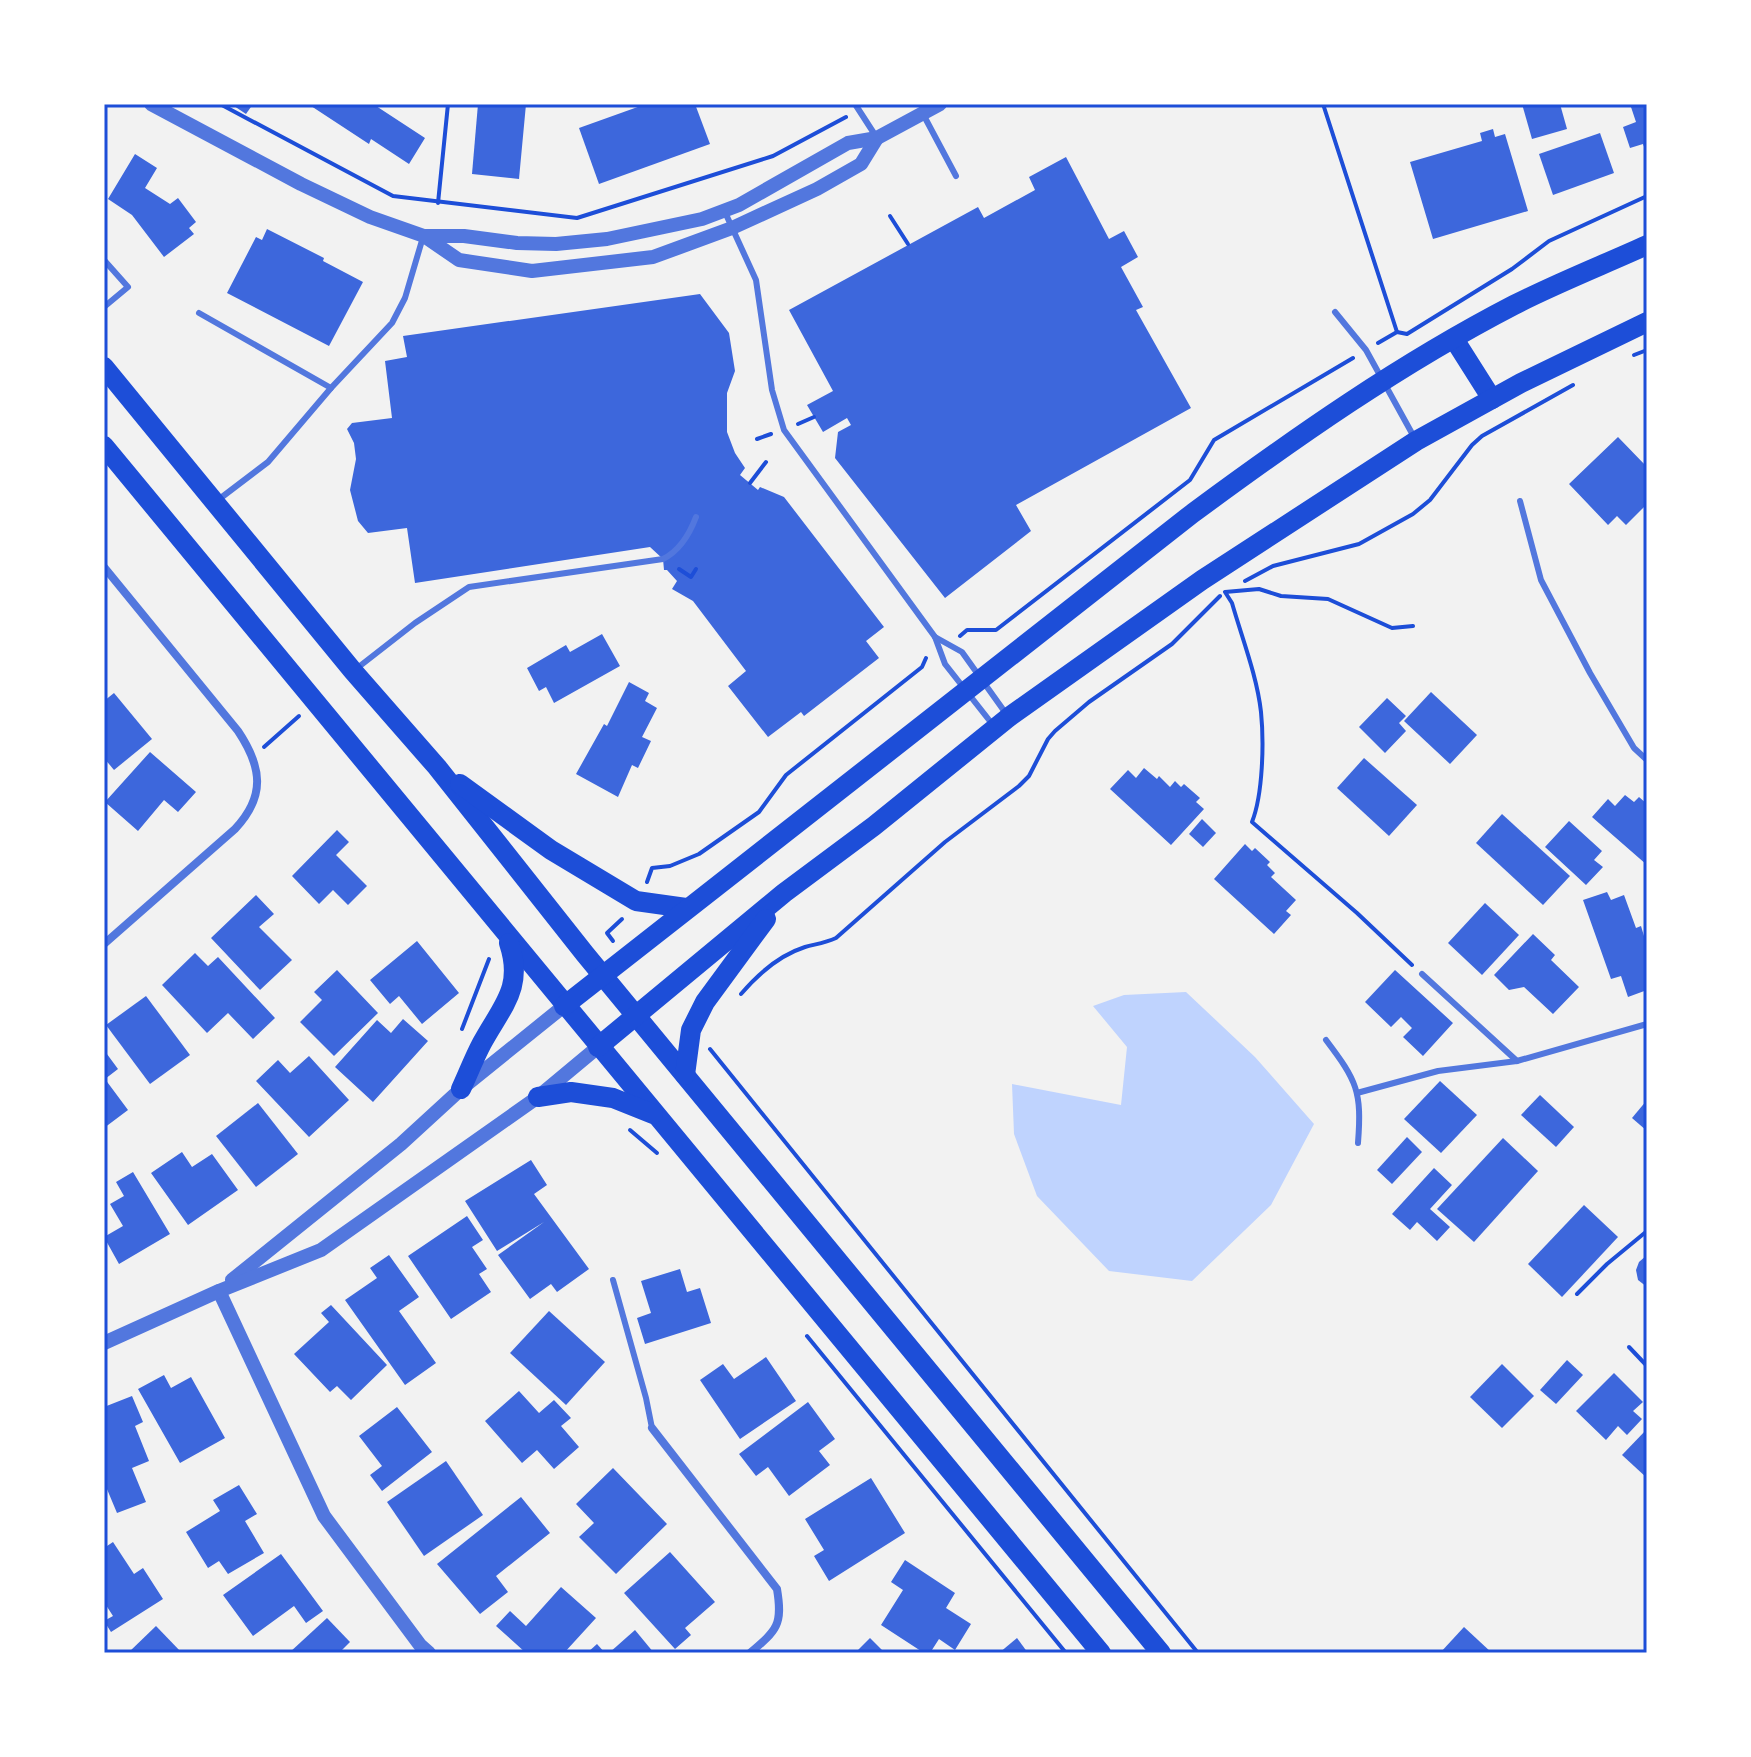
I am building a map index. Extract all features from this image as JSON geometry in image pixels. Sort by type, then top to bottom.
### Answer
[{"type":"main road","points":[[564,1006],[973,684],[1286,444],[1383,380],[1515,304],[1647,245]]},
{"type":"main road","points":[[598,1047],[784,893],[874,826],[1002,723],[1215,571],[1416,441],[1492,399],[1647,322]]},
{"type":"main road","points":[[1454,339],[1492,399]]},
{"type":"main road","points":[[104,367],[353,671],[437,767],[636,1017],[1161,1653]]},
{"type":"main road","points":[[104,446],[1101,1653]]},
{"type":"main road","points":[[437,767],[551,850],[636,901],[686,908]]},
{"type":"main road","points":[[685,1075],[691,1030],[705,1002],[784,893]]},
{"type":"main road","points":[[461,1089],[482,1043],[504,1008],[517,971],[507,935]]},
{"type":"main road","points":[[538,1097],[571,1092],[613,1098],[657,1115]]},
{"type":"street","points":[[151,104],[301,184],[370,217],[424,236],[459,260],[532,271],[653,257],[732,228],[817,189],[861,164],[877,138]]},
{"type":"street","points":[[424,236],[464,236],[517,243],[569,243],[651,231],[702,219],[739,205],[848,143],[877,138],[940,104]]},
{"type":"street","points":[[104,567],[238,731],[253,756],[258,791],[244,820],[104,944]]},
{"type":"street","points":[[219,1291],[401,1144],[461,1089],[564,1006]]},
{"type":"street","points":[[104,1343],[219,1291],[321,1250],[538,1097],[598,1047]]},
{"type":"street","points":[[219,1291],[324,1516],[429,1653]]},
{"type":"street","points":[[652,1428],[777,1589],[781,1614],[774,1632],[750,1653]]},
{"type":"lane","points":[[857,107],[877,138]]},
{"type":"lane","points":[[923,114],[956,176]]},
{"type":"lane","points":[[724,210],[756,280],[772,390],[784,430],[935,637],[945,664],[973,684],[1002,723]]},
{"type":"lane","points":[[215,502],[268,462],[392,323],[405,298],[424,236]]},
{"type":"lane","points":[[104,260],[128,287],[104,307]]},
{"type":"lane","points":[[1335,312],[1366,350],[1416,441]]},
{"type":"lane","points":[[199,313],[331,388]]},
{"type":"lane","points":[[1520,501],[1541,580],[1634,748],[1647,760]]},
{"type":"lane","points":[[353,671],[415,623],[469,587],[663,559],[689,533],[696,517]]},
{"type":"lane","points":[[935,637],[962,652],[973,684],[1002,723]]},
{"type":"lane","points":[[1422,974],[1517,1061]]},
{"type":"lane","points":[[1357,1093],[1438,1071],[1517,1061],[1647,1024]]},
{"type":"lane","points":[[1326,1040],[1353,1075],[1361,1113],[1358,1143]]},
{"type":"lane","points":[[613,1280],[652,1428]]},
{"type":"path","points":[[220,104],[393,196],[577,218],[773,156],[857,107]]},
{"type":"path","points":[[438,203],[448,104]]},
{"type":"path","points":[[1323,104],[1397,332]]},
{"type":"path","points":[[948,644],[967,630],[996,630],[1190,480],[1214,440],[1397,332],[1407,334],[1512,269],[1549,241],[1647,196]]},
{"type":"path","points":[[890,216],[908,244]]},
{"type":"path","points":[[1624,358],[1647,350]]},
{"type":"path","points":[[737,999],[751,982],[790,953],[836,938],[945,842],[1005,798],[1029,776],[1055,731],[1089,702],[1172,644],[1225,592],[1273,566],[1359,544],[1413,514],[1430,500],[1482,436],[1585,378]]},
{"type":"path","points":[[750,483],[766,462]]},
{"type":"path","points":[[679,569],[691,577],[696,569]]},
{"type":"path","points":[[1225,592],[1259,589],[1281,596],[1328,599],[1392,628],[1413,626]]},
{"type":"path","points":[[1225,592],[1232,603],[1261,711],[1260,784],[1252,822],[1422,974]]},
{"type":"path","points":[[652,868],[670,866],[699,854],[759,812],[786,775],[922,667],[926,658],[940,649]]},
{"type":"path","points":[[253,756],[299,716]]},
{"type":"path","points":[[458,1040],[492,952]]},
{"type":"path","points":[[691,1030],[714,1054],[1198,1653]]},
{"type":"path","points":[[639,1136],[666,1164]]},
{"type":"path","points":[[1577,1294],[1647,1231]]},
{"type":"path","points":[[805,1333],[1066,1653]]},
{"type":"path","points":[[1629,1347],[1647,1366]]},
{"type":"water","points":[[1186,992],[1255,1057],[1314,1124],[1271,1205],[1192,1281],[1109,1271],[1037,1196],[1014,1134],[1012,1084],[1121,1105],[1127,1047],[1093,1006],[1124,995]]},
{"type":"building","points":[[231,104],[253,104],[246,114]]},
{"type":"building","points":[[308,104],[373,104],[425,138],[409,164],[371,139],[369,144]]},
{"type":"building","points":[[478,104],[526,104],[519,179],[472,174]]},
{"type":"building","points":[[646,104],[695,104],[710,144],[599,184],[579,128]]},
{"type":"building","points":[[1522,104],[1560,104],[1567,129],[1532,139]]},
{"type":"building","points":[[1630,104],[1647,104],[1647,155],[1643,144],[1630,148],[1623,127],[1636,122]]},
{"type":"building","points":[[1493,129],[1495,137],[1505,134],[1528,211],[1433,239],[1410,162],[1482,141],[1480,133]]},
{"type":"building","points":[[1600,133],[1614,173],[1553,195],[1539,154]]},
{"type":"building","points":[[135,154],[157,168],[145,188],[170,204],[178,198],[196,222],[189,228],[194,234],[164,257],[132,215],[108,199]]},
{"type":"building","points":[[1066,157],[1109,239],[1124,231],[1138,257],[1121,267],[1143,307],[1136,310],[1191,408],[1016,505],[1031,531],[945,598],[835,458],[838,432],[851,425],[847,418],[823,432],[807,405],[833,391],[789,310],[978,207],[984,218],[1035,190],[1029,177]]},
{"type":"building","points":[[267,229],[363,282],[329,346],[227,293],[256,237],[262,240]]},
{"type":"building","points":[[700,294],[729,333],[735,371],[727,393],[727,432],[745,468],[740,475],[758,490],[760,487],[784,497],[884,627],[866,641],[879,658],[804,716],[801,712],[768,737],[728,686],[746,671],[693,601],[672,589],[677,581],[664,570],[663,559],[650,547],[415,583],[407,528],[368,533],[358,521],[350,490],[356,459],[354,443],[347,429],[352,423],[392,418],[385,361],[407,357],[403,336]]},
{"type":"building","points":[[1618,437],[1647,467],[1647,504],[1626,525],[1617,516],[1608,525],[1569,484]]},
{"type":"building","points":[[602,634],[620,666],[554,703],[546,687],[539,691],[527,668],[566,645],[570,652]]},
{"type":"building","points":[[629,682],[649,693],[645,701],[657,708],[642,737],[651,741],[638,768],[632,765],[618,797],[576,774],[604,724],[607,726]]},
{"type":"building","points":[[1431,692],[1477,735],[1450,764],[1404,721]]},
{"type":"building","points":[[114,693],[152,739],[114,770],[104,758],[104,701]]},
{"type":"building","points":[[1387,698],[1406,716],[1399,723],[1406,731],[1385,753],[1359,727]]},
{"type":"building","points":[[150,752],[196,792],[178,812],[164,800],[138,831],[105,802]]},
{"type":"building","points":[[1364,758],[1417,805],[1389,836],[1337,788]]},
{"type":"building","points":[[1144,768],[1170,787],[1175,781],[1181,787],[1184,784],[1200,798],[1196,802],[1204,809],[1171,845],[1110,789],[1128,770],[1136,778]]},
{"type":"building","points":[[1625,795],[1634,802],[1639,797],[1647,804],[1647,865],[1592,817],[1608,799],[1615,806]]},
{"type":"building","points":[[1502,814],[1570,876],[1543,905],[1476,843]]},
{"type":"building","points":[[1202,819],[1216,833],[1203,847],[1189,834]]},
{"type":"building","points":[[1569,821],[1602,851],[1594,860],[1603,867],[1586,885],[1545,847]]},
{"type":"building","points":[[337,830],[349,842],[336,855],[367,886],[348,905],[333,890],[319,904],[292,876]]},
{"type":"building","points":[[1245,844],[1252,851],[1255,848],[1270,862],[1267,865],[1275,873],[1271,877],[1296,900],[1286,911],[1291,915],[1274,934],[1214,879]]},
{"type":"building","points":[[1607,892],[1611,900],[1624,895],[1636,928],[1641,926],[1644,936],[1647,935],[1647,967],[1644,968],[1647,990],[1628,997],[1621,976],[1611,979],[1583,900]]},
{"type":"building","points":[[256,895],[274,914],[259,927],[292,960],[260,990],[211,938]]},
{"type":"building","points":[[1485,903],[1519,935],[1482,975],[1448,943]]},
{"type":"building","points":[[1533,934],[1555,955],[1551,960],[1579,987],[1553,1014],[1524,987],[1509,990],[1494,975]]},
{"type":"building","points":[[417,941],[459,993],[422,1024],[399,996],[390,1004],[370,980]]},
{"type":"building","points":[[195,953],[208,966],[218,957],[275,1018],[253,1039],[228,1013],[207,1033],[162,985]]},
{"type":"building","points":[[337,970],[378,1013],[334,1056],[300,1022],[322,1000],[314,992]]},
{"type":"building","points":[[1395,970],[1453,1023],[1423,1056],[1403,1037],[1412,1028],[1401,1017],[1391,1027],[1365,1002]]},
{"type":"building","points":[[146,996],[190,1055],[150,1084],[106,1025]]},
{"type":"building","points":[[403,1019],[428,1041],[373,1102],[335,1067],[377,1020],[391,1033]]},
{"type":"building","points":[[104,1050],[118,1069],[105,1079],[128,1110],[104,1128]]},
{"type":"building","points":[[309,1056],[349,1100],[309,1137],[256,1081],[278,1060],[290,1073]]},
{"type":"building","points":[[1440,1081],[1477,1115],[1441,1153],[1404,1119]]},
{"type":"building","points":[[1540,1095],[1574,1127],[1556,1147],[1521,1115]]},
{"type":"building","points":[[1647,1100],[1647,1131],[1632,1118]]},
{"type":"building","points":[[258,1103],[298,1154],[256,1187],[216,1136]]},
{"type":"building","points":[[1407,1137],[1422,1152],[1392,1184],[1377,1170]]},
{"type":"building","points":[[1503,1138],[1538,1171],[1474,1242],[1437,1209]]},
{"type":"building","points":[[182,1152],[192,1167],[212,1154],[238,1190],[188,1225],[151,1173]]},
{"type":"building","points":[[531,1160],[547,1185],[534,1194],[589,1269],[557,1292],[551,1284],[530,1299],[498,1255],[544,1222],[497,1251],[465,1201]]},
{"type":"building","points":[[1434,1168],[1452,1185],[1430,1209],[1450,1227],[1437,1241],[1417,1222],[1410,1230],[1392,1214]]},
{"type":"building","points":[[133,1172],[170,1234],[119,1264],[104,1237],[123,1226],[110,1204],[124,1196],[116,1182]]},
{"type":"building","points":[[1584,1205],[1618,1237],[1562,1297],[1528,1264]]},
{"type":"building","points":[[467,1216],[483,1240],[472,1247],[487,1269],[479,1274],[491,1292],[451,1319],[408,1256]]},
{"type":"building","points":[[389,1255],[419,1297],[399,1311],[436,1363],[405,1385],[345,1300],[377,1278],[370,1268]]},
{"type":"building","points":[[1647,1255],[1647,1287],[1638,1280],[1636,1270]]},
{"type":"building","points":[[680,1269],[687,1292],[700,1288],[711,1323],[645,1344],[637,1318],[651,1313],[641,1281]]},
{"type":"building","points":[[331,1305],[387,1365],[351,1400],[337,1386],[330,1392],[294,1354],[329,1322],[321,1313]]},
{"type":"building","points":[[549,1311],[605,1362],[566,1405],[510,1353]]},
{"type":"building","points":[[766,1357],[796,1401],[740,1439],[700,1380],[723,1364],[734,1379]]},
{"type":"building","points":[[1567,1360],[1583,1375],[1556,1404],[1540,1390]]},
{"type":"building","points":[[1502,1364],[1534,1396],[1502,1428],[1470,1397]]},
{"type":"building","points":[[1614,1373],[1643,1402],[1633,1411],[1642,1419],[1627,1435],[1618,1426],[1606,1440],[1576,1411]]},
{"type":"building","points":[[164,1375],[171,1388],[191,1377],[225,1438],[180,1463],[138,1389]]},
{"type":"building","points":[[519,1391],[539,1413],[554,1400],[571,1418],[561,1426],[579,1447],[554,1469],[537,1450],[522,1463],[485,1421]]},
{"type":"building","points":[[132,1396],[143,1422],[135,1426],[149,1461],[132,1468],[146,1502],[117,1513],[104,1482],[104,1407]]},
{"type":"building","points":[[808,1402],[835,1439],[819,1451],[830,1465],[789,1496],[768,1467],[756,1476],[739,1454]]},
{"type":"building","points":[[397,1407],[432,1452],[382,1491],[370,1475],[382,1466],[359,1436]]},
{"type":"building","points":[[1647,1429],[1647,1478],[1622,1455]]},
{"type":"building","points":[[446,1461],[483,1515],[424,1556],[387,1502]]},
{"type":"building","points":[[613,1468],[667,1524],[616,1574],[579,1537],[594,1523],[576,1504]]},
{"type":"building","points":[[871,1478],[905,1533],[829,1581],[814,1556],[824,1550],[805,1519]]},
{"type":"building","points":[[239,1485],[257,1514],[245,1521],[264,1553],[228,1574],[219,1561],[208,1568],[186,1532],[220,1511],[213,1500]]},
{"type":"building","points":[[521,1497],[550,1533],[496,1576],[508,1592],[480,1614],[437,1564]]},
{"type":"building","points":[[113,1542],[134,1574],[143,1568],[163,1599],[111,1632],[104,1621],[113,1616],[104,1602],[104,1548]]},
{"type":"building","points":[[670,1552],[715,1602],[685,1628],[691,1635],[675,1649],[624,1593]]},
{"type":"building","points":[[281,1554],[323,1611],[306,1623],[294,1606],[253,1636],[223,1595]]},
{"type":"building","points":[[905,1560],[955,1593],[946,1608],[971,1624],[955,1650],[939,1639],[930,1653],[924,1653],[881,1625],[903,1590],[891,1582]]},
{"type":"building","points":[[561,1587],[596,1618],[564,1653],[526,1653],[496,1626],[510,1611],[526,1626]]},
{"type":"building","points":[[327,1618],[350,1642],[339,1653],[289,1653]]},
{"type":"building","points":[[156,1626],[182,1653],[128,1653]]},
{"type":"building","points":[[1464,1627],[1492,1653],[1440,1653]]},
{"type":"building","points":[[635,1630],[654,1653],[609,1653]]},
{"type":"building","points":[[870,1638],[885,1653],[855,1653]]},
{"type":"building","points":[[1017,1638],[1028,1653],[999,1653]]},
{"type":"building","points":[[597,1644],[605,1653],[587,1653]]}]
